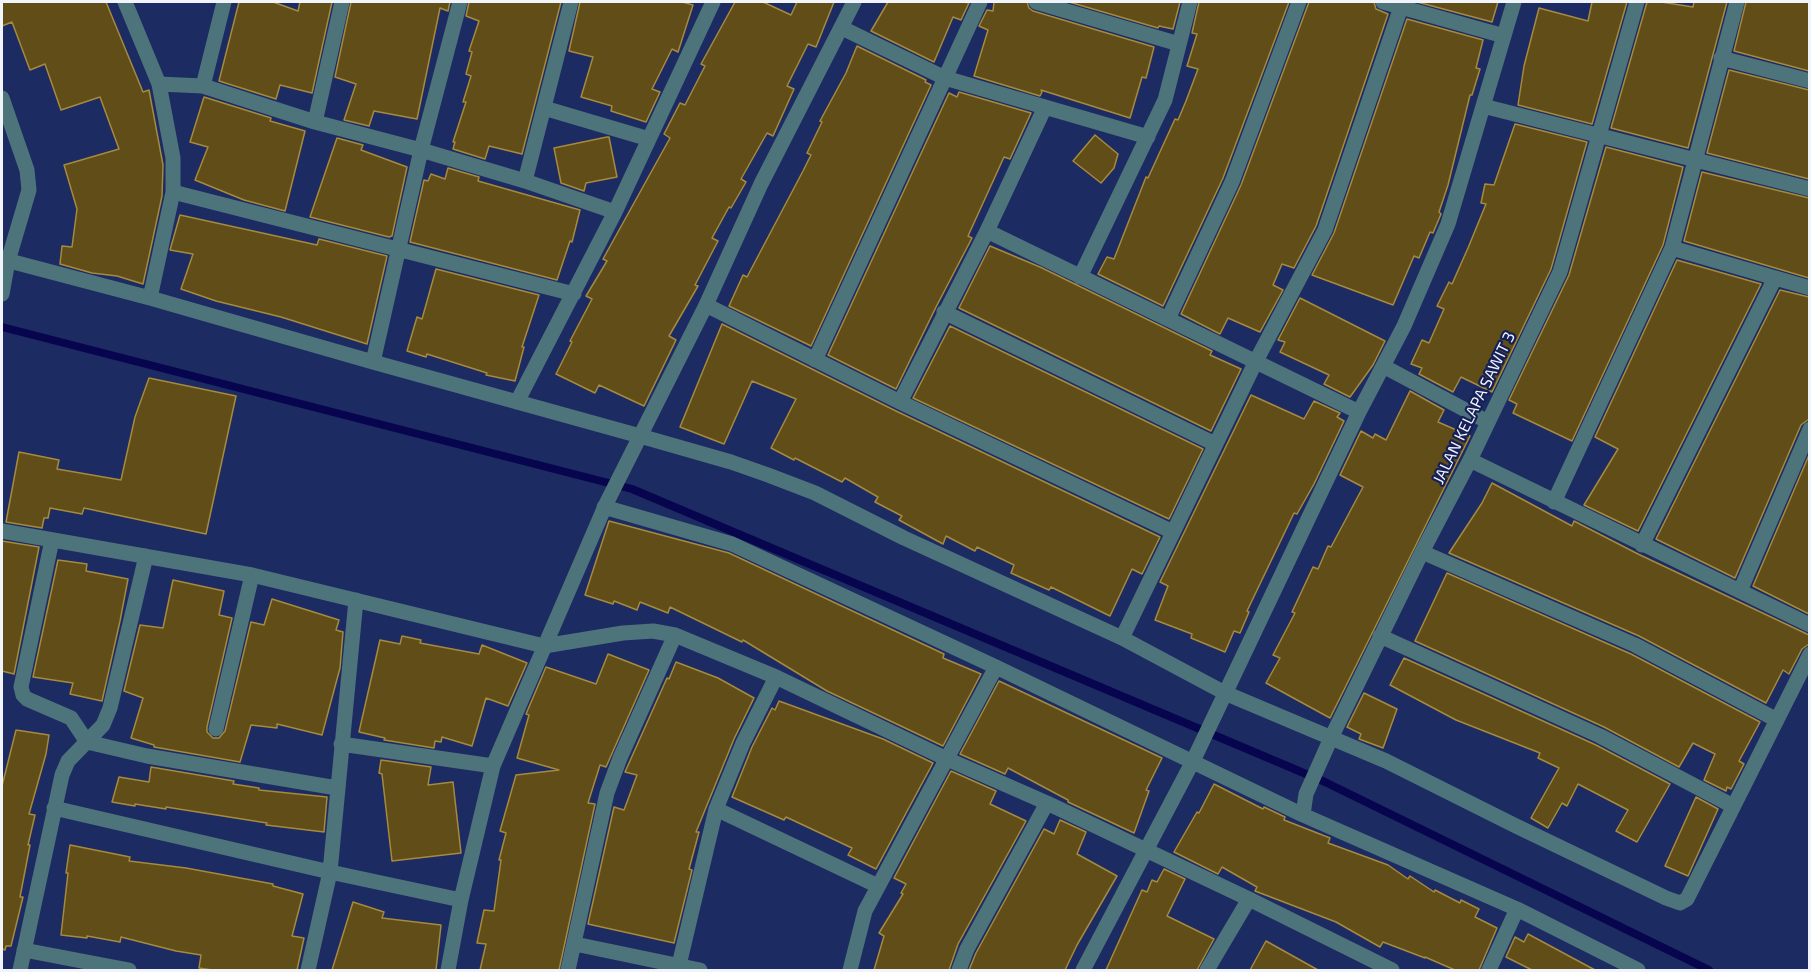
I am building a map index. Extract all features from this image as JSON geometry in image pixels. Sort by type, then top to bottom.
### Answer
[{"type":"street","points":[[124,2],[159,84],[173,158],[173,192],[150,298]]},
{"type":"street","points":[[203,86],[224,2]]},
{"type":"street","points":[[315,122],[342,2]]},
{"type":"street","points":[[373,362],[421,150],[460,2]]},
{"type":"street","points":[[525,181],[572,2]]},
{"type":"street","points":[[517,402],[615,212],[713,2]]},
{"type":"street","points":[[448,970],[461,900],[494,766],[544,646],[605,505],[706,305],[761,184],[854,2]]},
{"type":"street","points":[[815,360],[980,2]]},
{"type":"street","points":[[1036,2],[1179,44]]},
{"type":"street","points":[[1080,277],[1165,100],[1190,2]]},
{"type":"street","points":[[1168,319],[1232,182],[1299,2]]},
{"type":"street","points":[[1383,2],[1504,36]]},
{"type":"street","points":[[1083,970],[1193,761],[1359,412],[1404,326],[1448,224],[1514,2]]},
{"type":"street","name":"JALAN KELAPA SAWIT 3","points":[[1302,815],[1306,794],[1331,738],[1470,460],[1560,272],[1637,2]]},
{"type":"street","points":[[1554,502],[1672,248],[1737,2]]},
{"type":"street","points":[[1122,638],[1256,361],[1325,230],[1401,7]]},
{"type":"street","points":[[842,28],[945,78],[1148,137]]},
{"type":"street","points":[[1721,58],[1809,81]]},
{"type":"street","points":[[159,84],[203,86],[315,122],[525,181],[615,212]]},
{"type":"street","points":[[2,98],[24,159],[29,190],[5,265],[2,294]]},
{"type":"street","points":[[1483,106],[1809,189]]},
{"type":"street","points":[[900,402],[987,231],[1045,107]]},
{"type":"street","points":[[543,108],[650,140]]},
{"type":"street","points":[[173,192],[574,294]]},
{"type":"street","points":[[987,231],[1359,412]]},
{"type":"street","points":[[1672,248],[1809,288]]},
{"type":"street","points":[[5,265],[150,298],[517,402],[637,442],[731,462],[815,493],[904,538],[1122,638],[1225,693],[1386,761],[1516,826],[1680,903],[1687,899],[1809,654]]},
{"type":"street","points":[[1642,544],[1775,278]]},
{"type":"street","points":[[706,305],[900,402],[1173,532]]},
{"type":"street","points":[[944,312],[1215,444]]},
{"type":"street","points":[[1383,366],[1488,422]]},
{"type":"street","points":[[1740,591],[1809,429]]},
{"type":"street","points":[[1470,460],[1809,626]]},
{"type":"street","points":[[605,505],[732,544],[996,667],[1302,815],[1517,909],[1638,970]]},
{"type":"street","points":[[2,531],[252,575],[544,646],[623,633],[653,631],[675,635],[776,677],[947,759],[1047,803],[1392,970]]},
{"type":"street","points":[[52,540],[21,687],[27,699],[71,718],[87,742],[147,756],[337,788]]},
{"type":"street","points":[[1422,552],[1635,645],[1777,720]]},
{"type":"street","points":[[20,970],[54,808],[68,761],[103,725],[110,708],[146,556]]},
{"type":"street","points":[[216,729],[252,575]]},
{"type":"street","points":[[308,970],[330,873],[356,600]]},
{"type":"street","points":[[568,970],[607,793],[620,758],[675,635]]},
{"type":"street","points":[[1380,636],[1600,736],[1733,806]]},
{"type":"street","points":[[850,970],[865,911],[996,667]]},
{"type":"street","points":[[679,965],[716,809],[743,743],[776,677]]},
{"type":"street","points":[[341,744],[494,766]]},
{"type":"street","points":[[959,970],[967,949],[1047,803]]},
{"type":"street","points":[[54,808],[330,873],[461,900]]},
{"type":"street","points":[[716,809],[878,886]]},
{"type":"street","points":[[1207,970],[1249,899]]},
{"type":"street","points":[[1489,970],[1517,909]]},
{"type":"street","points":[[575,944],[700,970]]},
{"type":"street","points":[[24,950],[129,970]]},
{"type":"building","points":[[2,2],[106,2],[143,92],[149,90],[163,165],[162,196],[143,284],[60,264],[62,246],[72,247],[77,209],[64,165],[119,149],[100,97],[61,110],[45,64],[30,70],[12,22],[2,26]]},
{"type":"building","points":[[239,2],[273,2],[298,11],[300,2],[332,2],[312,93],[280,85],[276,99],[219,81]]},
{"type":"building","points":[[351,2],[450,2],[448,11],[440,8],[417,119],[374,111],[369,126],[344,120],[356,84],[335,77]]},
{"type":"building","points":[[469,2],[561,2],[522,154],[489,146],[485,159],[453,149],[471,76],[466,74],[472,52],[469,51],[479,21],[466,16]]},
{"type":"building","points":[[580,2],[682,2],[693,5],[678,52],[672,49],[652,89],[660,92],[646,122],[611,111],[612,106],[581,97],[593,57],[569,51]]},
{"type":"building","points":[[735,2],[763,2],[791,15],[797,2],[834,2],[816,47],[808,44],[787,86],[794,89],[773,136],[767,133],[741,179],[746,182],[712,238],[718,241],[695,285],[698,286],[669,336],[676,340],[644,406],[599,385],[595,393],[556,374],[592,299],[586,296],[607,261],[603,259],[670,138],[664,134],[680,103],[685,105],[705,66],[701,64]]},
{"type":"building","points":[[888,2],[969,3],[961,20],[953,17],[934,62],[871,31]]},
{"type":"building","points":[[994,2],[1027,2],[1033,11],[1154,47],[1146,78],[1142,77],[1130,118],[1041,90],[1040,96],[974,76],[988,30],[979,26],[987,10],[993,11]]},
{"type":"building","points":[[1069,2],[1180,2],[1173,29],[1159,26],[1158,28]]},
{"type":"building","points":[[1199,2],[1289,2],[1223,178],[1163,306],[1098,274],[1107,257],[1114,259],[1146,177],[1148,178],[1175,119],[1178,120],[1198,69],[1187,66],[1197,34],[1192,33]]},
{"type":"building","points":[[1309,2],[1374,2],[1376,9],[1388,14],[1316,226],[1294,268],[1282,264],[1273,285],[1283,290],[1260,332],[1228,318],[1220,334],[1181,314],[1241,185]]},
{"type":"building","points":[[1417,2],[1498,2],[1492,22]]},
{"type":"building","points":[[1592,2],[1627,2],[1592,124],[1518,105],[1524,66],[1539,8],[1588,21]]},
{"type":"building","points":[[1647,2],[1693,7],[1694,2],[1727,2],[1688,148],[1611,128]]},
{"type":"building","points":[[1746,2],[1809,2],[1809,71],[1734,51]]},
{"type":"building","points":[[1407,19],[1483,40],[1476,68],[1480,69],[1472,95],[1470,95],[1439,212],[1441,214],[1419,258],[1414,256],[1393,305],[1312,275],[1334,233]]},
{"type":"building","points":[[857,46],[926,80],[925,82],[931,85],[811,346],[729,306],[743,275],[747,277],[811,155],[807,153],[822,122],[820,121],[846,73]]},
{"type":"building","points":[[1729,70],[1809,90],[1809,179],[1707,153]]},
{"type":"building","points":[[959,92],[1031,113],[1010,159],[1004,157],[968,236],[972,238],[896,389],[828,355],[949,93],[957,97]]},
{"type":"building","points":[[204,97],[305,131],[285,211],[244,200],[195,180],[208,147],[190,142]]},
{"type":"building","points":[[1515,124],[1587,142],[1551,269],[1492,392],[1461,377],[1453,392],[1419,374],[1422,368],[1411,364],[1422,340],[1429,343],[1444,309],[1437,306],[1449,282],[1452,284],[1468,248],[1486,204],[1481,203],[1485,184],[1494,185]]},
{"type":"building","points":[[1095,135],[1118,154],[1114,168],[1101,183],[1073,161]]},
{"type":"building","points":[[609,137],[617,177],[586,183],[584,191],[561,183],[554,148]]},
{"type":"building","points":[[337,138],[363,145],[361,150],[407,167],[392,236],[310,217]]},
{"type":"building","points":[[1606,147],[1683,167],[1663,245],[1572,441],[1513,413],[1517,404],[1509,400],[1569,275]]},
{"type":"building","points":[[448,168],[479,177],[478,181],[580,210],[572,242],[570,241],[557,280],[410,242],[424,180],[428,181],[431,174],[445,179]]},
{"type":"building","points":[[1702,172],[1809,198],[1809,278],[1684,241]]},
{"type":"building","points":[[180,215],[317,245],[319,239],[387,256],[367,344],[181,289],[193,254],[170,250]]},
{"type":"building","points":[[990,246],[1040,267],[1212,351],[1210,355],[1241,369],[1211,431],[959,308]]},
{"type":"building","points":[[1677,260],[1761,284],[1638,531],[1584,505],[1618,449],[1595,437]]},
{"type":"building","points":[[436,269],[539,295],[522,347],[524,347],[515,381],[486,375],[487,373],[427,354],[426,357],[407,351],[417,317],[422,319]]},
{"type":"building","points":[[1780,290],[1809,297],[1809,419],[1801,425],[1735,578],[1656,539]]},
{"type":"building","points":[[1300,298],[1385,341],[1373,365],[1350,397],[1324,384],[1329,375],[1280,352],[1285,342],[1278,340]]},
{"type":"building","points":[[722,324],[896,411],[1160,537],[1142,574],[1132,569],[1110,616],[1051,587],[1049,590],[1011,573],[1014,565],[977,547],[975,551],[946,536],[943,544],[899,520],[902,516],[875,502],[878,497],[845,478],[842,482],[771,448],[796,399],[752,381],[724,444],[680,427]]},
{"type":"building","points":[[950,326],[1203,449],[1169,519],[913,398]]},
{"type":"building","points":[[149,378],[236,396],[206,534],[84,508],[82,514],[50,508],[48,518],[44,518],[42,528],[6,522],[19,452],[59,460],[57,469],[121,480],[135,417]]},
{"type":"building","points":[[1410,391],[1444,410],[1438,422],[1470,436],[1330,718],[1266,683],[1280,658],[1273,655],[1295,613],[1292,612],[1313,567],[1318,569],[1328,546],[1331,547],[1363,487],[1340,475],[1361,431],[1373,438],[1375,434],[1386,440]]},
{"type":"building","points":[[1251,395],[1304,419],[1314,401],[1340,413],[1337,417],[1344,421],[1314,484],[1297,514],[1294,513],[1247,611],[1249,612],[1240,633],[1234,631],[1225,652],[1191,638],[1192,634],[1155,620],[1168,586],[1160,582]]},
{"type":"building","points":[[1809,455],[1809,614],[1753,586]]},
{"type":"building","points":[[1492,483],[1572,526],[1574,521],[1809,635],[1809,644],[1802,649],[1789,674],[1783,670],[1766,703],[1639,636],[1449,553],[1482,503]]},
{"type":"building","points":[[609,521],[729,553],[944,654],[943,658],[981,674],[943,746],[827,691],[743,640],[742,642],[670,607],[668,613],[640,602],[637,610],[614,601],[613,604],[585,595]]},
{"type":"building","points":[[2,541],[39,547],[14,674],[2,671]]},
{"type":"building","points":[[58,560],[87,564],[86,571],[128,579],[102,701],[70,694],[73,683],[33,677]]},
{"type":"building","points":[[1447,573],[1631,654],[1760,722],[1739,761],[1744,764],[1731,789],[1727,787],[1726,791],[1704,780],[1715,754],[1693,743],[1679,767],[1604,727],[1415,641]]},
{"type":"building","points":[[173,580],[224,591],[219,615],[232,618],[207,727],[207,732],[213,738],[219,738],[225,731],[251,622],[264,625],[272,599],[339,620],[336,630],[343,632],[340,668],[322,735],[277,724],[277,728],[251,725],[240,762],[154,747],[154,745],[131,738],[143,698],[124,691],[140,625],[163,628]]},
{"type":"building","points":[[402,636],[421,640],[420,643],[479,654],[482,645],[527,663],[508,706],[486,698],[472,746],[442,737],[441,742],[435,741],[434,748],[384,740],[385,738],[359,732],[380,640],[400,644]]},
{"type":"building","points":[[608,654],[649,670],[606,767],[600,765],[588,803],[595,804],[559,970],[480,970],[486,944],[477,943],[484,910],[494,911],[501,860],[499,860],[506,833],[500,831],[516,775],[559,770],[517,758],[529,715],[526,714],[546,667],[596,684]]},
{"type":"building","points":[[1404,658],[1596,745],[1670,784],[1637,842],[1616,831],[1628,810],[1578,784],[1567,806],[1562,803],[1548,828],[1531,818],[1559,768],[1538,758],[1540,753],[1456,720],[1390,685]]},
{"type":"building","points":[[676,662],[718,678],[754,698],[734,739],[696,832],[699,832],[689,869],[692,870],[674,943],[588,924],[614,807],[624,810],[637,775],[625,772]]},
{"type":"building","points":[[999,681],[1162,758],[1146,790],[1149,791],[1134,833],[1068,802],[1008,768],[1005,774],[960,754]]},
{"type":"building","points":[[1364,693],[1397,709],[1383,748],[1359,739],[1361,734],[1347,727]]},
{"type":"building","points":[[779,701],[883,739],[933,763],[876,869],[848,855],[852,848],[786,817],[784,820],[732,797],[752,747],[772,708],[775,710]]},
{"type":"building","points":[[16,730],[49,735],[29,814],[35,815],[20,897],[23,897],[11,946],[6,946],[5,950],[2,949],[2,786]]},
{"type":"building","points":[[381,760],[431,767],[428,785],[453,782],[461,853],[392,861],[382,774],[379,773]]},
{"type":"building","points":[[151,767],[234,781],[233,784],[259,788],[259,790],[327,797],[324,832],[266,825],[267,823],[166,807],[166,809],[112,802],[119,777],[149,782]]},
{"type":"building","points":[[951,771],[996,791],[990,804],[1026,821],[958,944],[949,970],[874,970],[884,936],[879,933],[903,894],[901,893],[906,884],[894,878]]},
{"type":"building","points":[[1214,784],[1263,809],[1264,807],[1285,817],[1284,820],[1330,838],[1328,843],[1388,865],[1408,879],[1410,876],[1434,892],[1435,890],[1460,903],[1461,900],[1479,909],[1475,917],[1497,928],[1479,970],[1455,970],[1383,942],[1380,947],[1336,922],[1255,891],[1257,887],[1222,867],[1218,874],[1174,852]]},
{"type":"building","points":[[1696,797],[1718,809],[1688,876],[1665,866]]},
{"type":"building","points":[[1060,820],[1086,832],[1077,854],[1117,876],[1065,970],[969,970],[976,953],[1044,829],[1054,834]]},
{"type":"building","points":[[70,845],[130,857],[129,861],[186,868],[273,884],[273,886],[303,894],[292,936],[304,938],[297,970],[212,970],[199,968],[201,955],[121,937],[120,942],[87,936],[87,938],[61,935]]},
{"type":"building","points":[[1164,869],[1185,879],[1167,916],[1214,939],[1197,970],[1106,970],[1142,890],[1147,892],[1152,880],[1157,882]]},
{"type":"building","points":[[353,902],[384,912],[382,918],[441,925],[436,970],[332,970]]},
{"type":"building","points":[[1528,934],[1595,970],[1532,970],[1506,957],[1515,937],[1524,942]]},
{"type":"building","points":[[1266,941],[1318,970],[1250,970]]},
{"type":"waterway","points":[[2,327],[632,489],[1325,782],[1709,970]]}]
